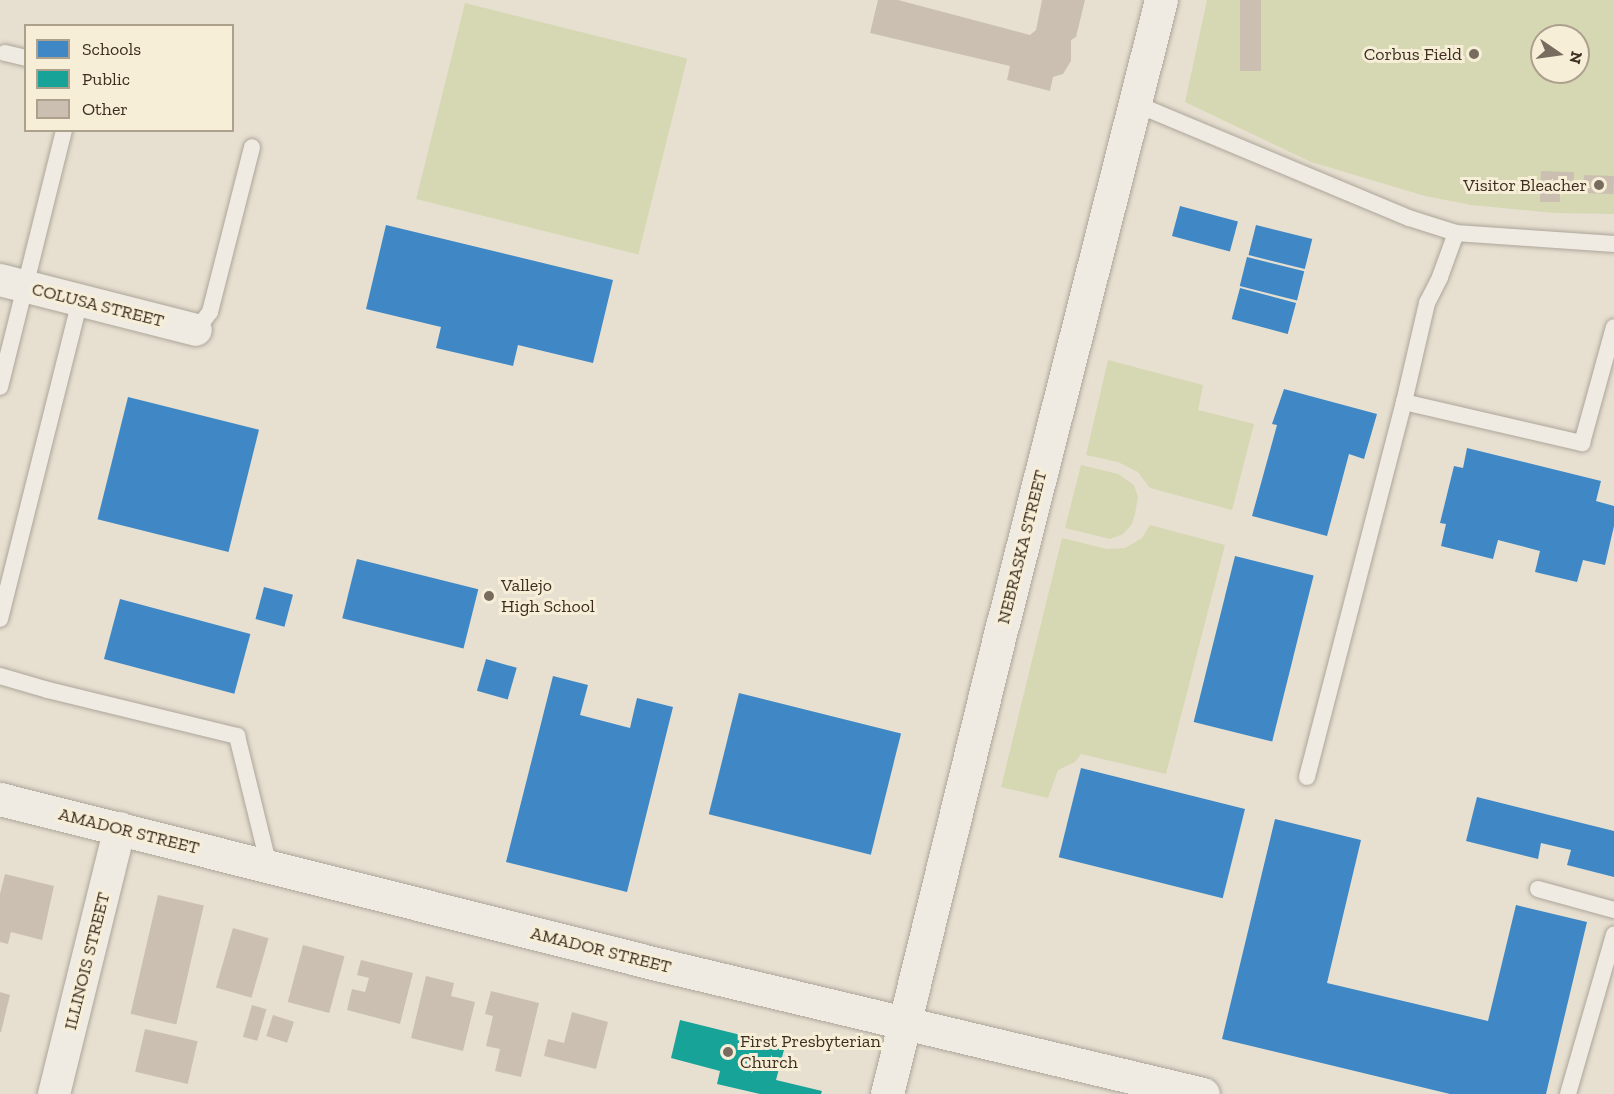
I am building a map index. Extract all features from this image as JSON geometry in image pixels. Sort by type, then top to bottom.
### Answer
[{"type":"street","name":"NEBRASKA STREET","points":[[887,1094],[1003,623],[1161,0]]},
{"type":"street","name":"COLUSA STREET","points":[[12,283],[196,330]]},
{"type":"street","name":"AMADOR STREET","points":[[0,799],[661,965],[1203,1094]]},
{"type":"street","name":"ILLINOIS STREET","points":[[54,1094],[120,828]]},
{"type":"lane","points":[[5,53],[24,58]]},
{"type":"lane","points":[[1136,104],[1409,218],[1456,233],[1614,244]]},
{"type":"lane","points":[[0,387],[12,283],[63,132]]},
{"type":"lane","points":[[196,330],[210,312],[252,147]]},
{"type":"lane","points":[[1307,777],[1404,402],[1427,303],[1440,277],[1456,233]]},
{"type":"lane","points":[[0,619],[80,300]]},
{"type":"lane","points":[[1404,402],[1582,443],[1614,327]]},
{"type":"lane","points":[[0,676],[237,736],[269,866]]},
{"type":"lane","points":[[1538,889],[1614,910]]},
{"type":"lane","points":[[1568,1094],[1614,935]]},
{"type":"green space","points":[[1207,0],[1614,0],[1614,214],[1554,213],[1471,205],[1425,196],[1311,162],[1185,102]]},
{"type":"green space","points":[[465,3],[687,58],[638,254],[416,199]]},
{"type":"green space","points":[[1108,360],[1203,385],[1198,410],[1254,424],[1232,510],[1150,488],[1138,472],[1118,462],[1086,455]]},
{"type":"green space","points":[[1081,465],[1118,474],[1134,485],[1138,497],[1135,514],[1132,524],[1123,534],[1110,539],[1065,528]]},
{"type":"green space","points":[[1150,525],[1225,545],[1166,774],[1081,754],[1075,762],[1058,770],[1048,798],[1001,787],[1062,538],[1107,549],[1125,548],[1142,538]]},
{"type":"building: Schools","points":[[1180,206],[1238,222],[1230,251],[1172,236]]},
{"type":"building: Schools","points":[[386,225],[613,280],[593,363],[518,345],[513,366],[436,348],[441,327],[366,309]]},
{"type":"building: Schools","points":[[1256,225],[1312,239],[1305,269],[1249,255]]},
{"type":"building: Schools","points":[[1247,257],[1304,271],[1297,300],[1240,286]]},
{"type":"building: Schools","points":[[1240,288],[1296,303],[1288,334],[1232,319]]},
{"type":"building: Schools","points":[[1284,389],[1377,414],[1364,459],[1349,454],[1327,536],[1252,516],[1277,425],[1272,424]]},
{"type":"building: Schools","points":[[128,397],[259,430],[229,552],[98,519]]},
{"type":"building: Schools","points":[[1467,448],[1601,481],[1596,501],[1614,506],[1614,526],[1605,565],[1583,560],[1577,582],[1535,572],[1540,551],[1498,540],[1493,559],[1441,546],[1446,524],[1440,523],[1454,466],[1463,468]]},
{"type":"building: Schools","points":[[1235,556],[1314,576],[1272,742],[1194,722]]},
{"type":"building: Schools","points":[[357,559],[478,589],[464,648],[342,618]]},
{"type":"building: Schools","points":[[264,587],[293,595],[284,627],[255,619]]},
{"type":"building: Schools","points":[[120,599],[250,634],[234,694],[104,659]]},
{"type":"building: Schools","points":[[486,659],[517,668],[508,700],[477,691]]},
{"type":"building: Schools","points":[[553,676],[588,685],[580,715],[630,728],[637,698],[673,707],[627,892],[506,862]]},
{"type":"building: Schools","points":[[739,693],[901,733],[871,855],[709,814]]},
{"type":"building: Schools","points":[[1081,768],[1245,809],[1223,898],[1059,857]]},
{"type":"building: Schools","points":[[1477,797],[1614,831],[1614,877],[1567,865],[1571,850],[1541,843],[1538,859],[1466,841]]},
{"type":"building: Schools","points":[[1275,819],[1361,840],[1327,983],[1488,1021],[1516,905],[1587,922],[1546,1094],[1450,1094],[1222,1039]]},
{"type":"building: Public","name":"First Presbyterian Church","points":[[680,1020],[785,1046],[776,1080],[822,1091],[821,1094],[760,1094],[717,1084],[720,1071],[671,1058]]},
{"type":"building: Other","points":[[878,0],[898,0],[1030,35],[1036,30],[1042,0],[1085,0],[1076,37],[1071,40],[1071,61],[1063,74],[1053,77],[1050,91],[1007,80],[1010,66],[870,33]]},
{"type":"building: Other","points":[[1240,0],[1261,0],[1261,71],[1240,71]]},
{"type":"building: Other","name":"Visitor Bleacher","points":[[1541,171],[1574,172],[1573,186],[1541,185]]},
{"type":"building: Other","name":"Visitor Bleacher","points":[[1584,175],[1614,176],[1613,194],[1583,193]]},
{"type":"building: Other","points":[[1540,189],[1560,189],[1560,202],[1540,202]]},
{"type":"building: Other","points":[[5,874],[54,886],[42,940],[11,932],[8,944],[0,942],[0,894]]},
{"type":"building: Other","points":[[158,895],[204,906],[176,1024],[131,1014]]},
{"type":"building: Other","points":[[233,928],[269,938],[251,998],[216,988]]},
{"type":"building: Other","points":[[303,945],[345,956],[329,1013],[288,1002]]},
{"type":"building: Other","points":[[361,960],[413,973],[400,1024],[347,1010],[352,989],[365,992],[369,978],[357,975]]},
{"type":"building: Other","points":[[426,976],[454,983],[451,996],[475,1002],[463,1051],[411,1038]]},
{"type":"building: Other","points":[[491,991],[539,1003],[521,1077],[495,1071],[500,1049],[486,1046],[493,1016],[485,1014]]},
{"type":"building: Other","points":[[0,992],[10,995],[1,1032],[0,1032]]},
{"type":"building: Other","points":[[252,1005],[266,1009],[257,1041],[243,1037]]},
{"type":"building: Other","points":[[572,1012],[608,1022],[596,1069],[544,1056],[548,1039],[564,1043]]},
{"type":"building: Other","points":[[273,1015],[294,1022],[287,1043],[266,1036]]},
{"type":"building: Other","points":[[145,1029],[198,1041],[188,1084],[135,1072]]},
{"type":"place","name":"Corbus Field","points":[[1474,54]]},
{"type":"place","name":"Visitor Bleacher","points":[[1599,185]]},
{"type":"place","name":"Vallejo High School","points":[[489,596]]},
{"type":"place","name":"First Presbyterian Church","points":[[728,1052]]}]
